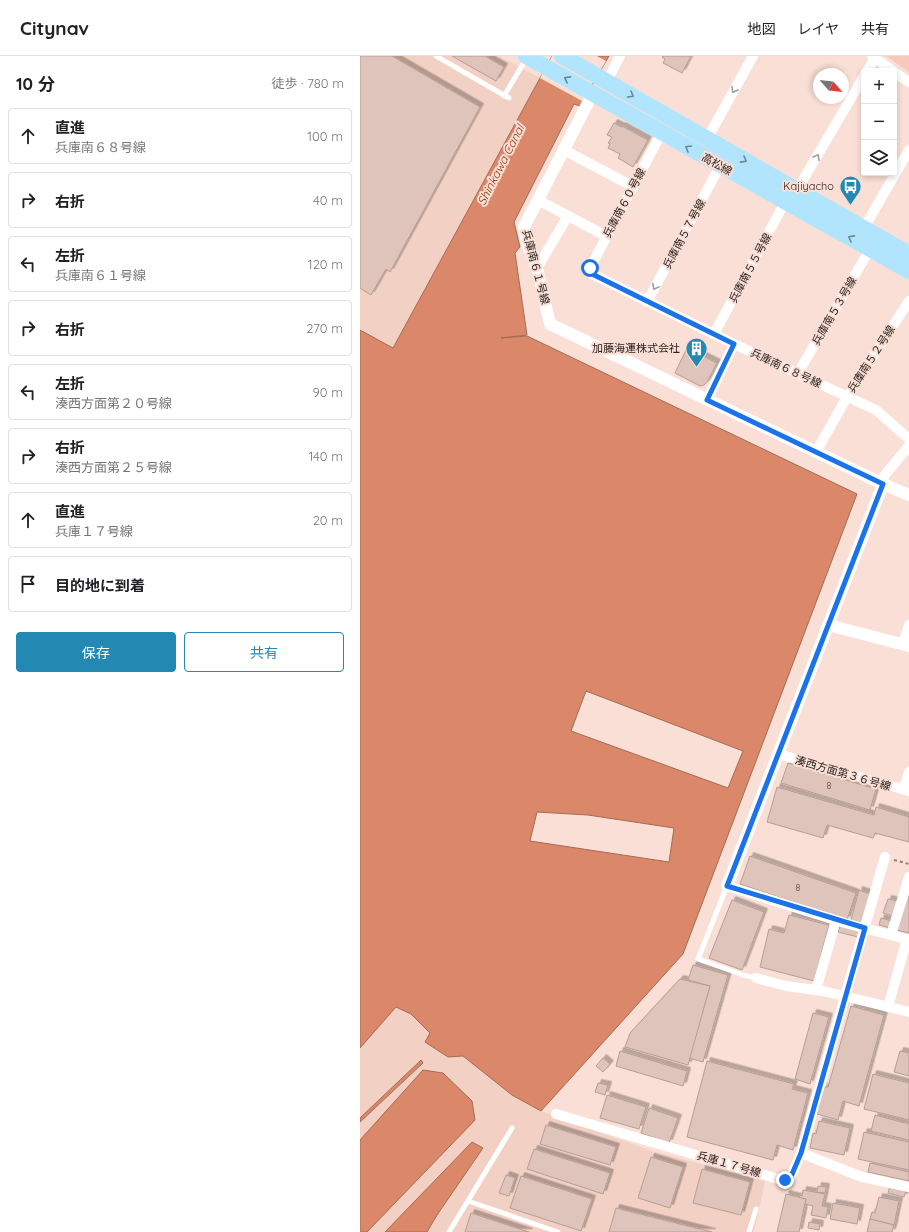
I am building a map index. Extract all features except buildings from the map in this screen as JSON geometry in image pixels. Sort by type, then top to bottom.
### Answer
[{"type":"main road","name":"高松線","points":[[527,56],[909,271]]},
{"type":"main road","name":"高松線","points":[[562,56],[909,254]]},
{"type":"street","points":[[602,79],[620,56]]},
{"type":"street","points":[[707,139],[753,56]]},
{"type":"street","points":[[868,68],[873,57],[890,68]]},
{"type":"street","points":[[897,73],[909,82]]},
{"type":"street","points":[[797,190],[861,81]]},
{"type":"street","name":"兵庫南６１号線","points":[[591,92],[564,150],[524,227],[528,246],[537,268],[550,324],[883,484],[909,495]]},
{"type":"street","name":"兵庫南６０号線","points":[[592,274],[590,268],[632,186],[662,132]]},
{"type":"street","points":[[564,150],[632,186]]},
{"type":"street","points":[[864,228],[909,150]]},
{"type":"street","name":"兵庫南５７号線","points":[[647,302],[720,166]]},
{"type":"street","points":[[538,200],[606,236]]},
{"type":"street","name":"兵庫南５５号線","points":[[714,334],[785,202]]},
{"type":"street","points":[[537,268],[568,216]]},
{"type":"street","name":"兵庫南５３号線","points":[[798,373],[870,249]]},
{"type":"street","name":"兵庫南６８号線","points":[[592,274],[734,344],[876,410],[909,439]]},
{"type":"street","name":"兵庫南５２号線","points":[[816,452],[847,397],[909,302]]},
{"type":"street","points":[[707,400],[734,344]]},
{"type":"street","points":[[888,1007],[908,940],[836,920],[727,886],[883,484],[884,476],[909,446]]},
{"type":"street","points":[[828,625],[906,645],[909,625]]},
{"type":"street","name":"湊西方面第３６号線","points":[[778,754],[907,790]]},
{"type":"street","points":[[907,790],[909,772]]},
{"type":"street","points":[[885,857],[844,996],[801,1153],[862,1177],[909,1187]]},
{"type":"street","points":[[891,935],[909,877]]},
{"type":"street","points":[[816,990],[836,920]]},
{"type":"street","points":[[756,978],[786,986],[844,996],[909,1012]]},
{"type":"street","name":"兵庫１７号線","points":[[556,1114],[785,1180],[790,1179],[801,1153]]},
{"type":"lane","points":[[436,56],[506,97],[527,56]]},
{"type":"lane","points":[[727,886],[698,959],[756,978]]},
{"type":"lane","points":[[449,1232],[512,1128]]},
{"type":"lane","points":[[468,1201],[558,1232]]},
{"type":"lane","points":[[749,1232],[756,1209]]},
{"type":"path","points":[[885,857],[909,864]]},
{"type":"shaded area","points":[[360,56],[499,56],[540,78],[393,348],[360,330]]},
{"type":"shaded area","points":[[886,56],[909,56],[909,72]]},
{"type":"shaded area","points":[[396,1007],[411,1014],[430,1033],[425,1042],[448,1057],[463,1056],[512,1095],[541,1111],[652,1151],[765,1181],[754,1232],[427,1232],[472,1142],[385,1232],[360,1232],[360,1122],[423,1064],[420,1060],[360,1118],[360,1048]]},
{"type":"water","name":"Shinkawa Canal","points":[[552,56],[609,56],[580,106],[574,104],[514,222],[520,247],[515,253],[527,335],[501,338],[527,336],[857,494],[683,954],[541,1111],[512,1095],[463,1056],[448,1057],[425,1042],[430,1033],[411,1014],[396,1007],[360,1048],[360,330],[393,348]],"holes":[[[586,691],[743,751],[728,788],[571,731]],[[537,812],[588,815],[674,828],[669,862],[530,841]]]},
{"type":"water","points":[[421,1060],[423,1063],[360,1122],[360,1118]]},
{"type":"water","points":[[423,1070],[443,1073],[472,1101],[475,1120],[367,1232],[360,1232],[360,1140]]},
{"type":"water","points":[[472,1142],[483,1148],[427,1232],[385,1232]]},
{"type":"pier","points":[[552,56],[597,56],[606,61],[582,101],[540,78]]},
{"type":"place","name":"Kajiyacho","points":[[850,206]]},
{"type":"place","name":"加藤海運株式会社","points":[[696,368]]},
{"type":"route","points":[[590,268],[592,274],[734,344],[707,400],[883,484],[727,886],[865,928],[844,996],[801,1153],[790,1179],[785,1180]]}]
